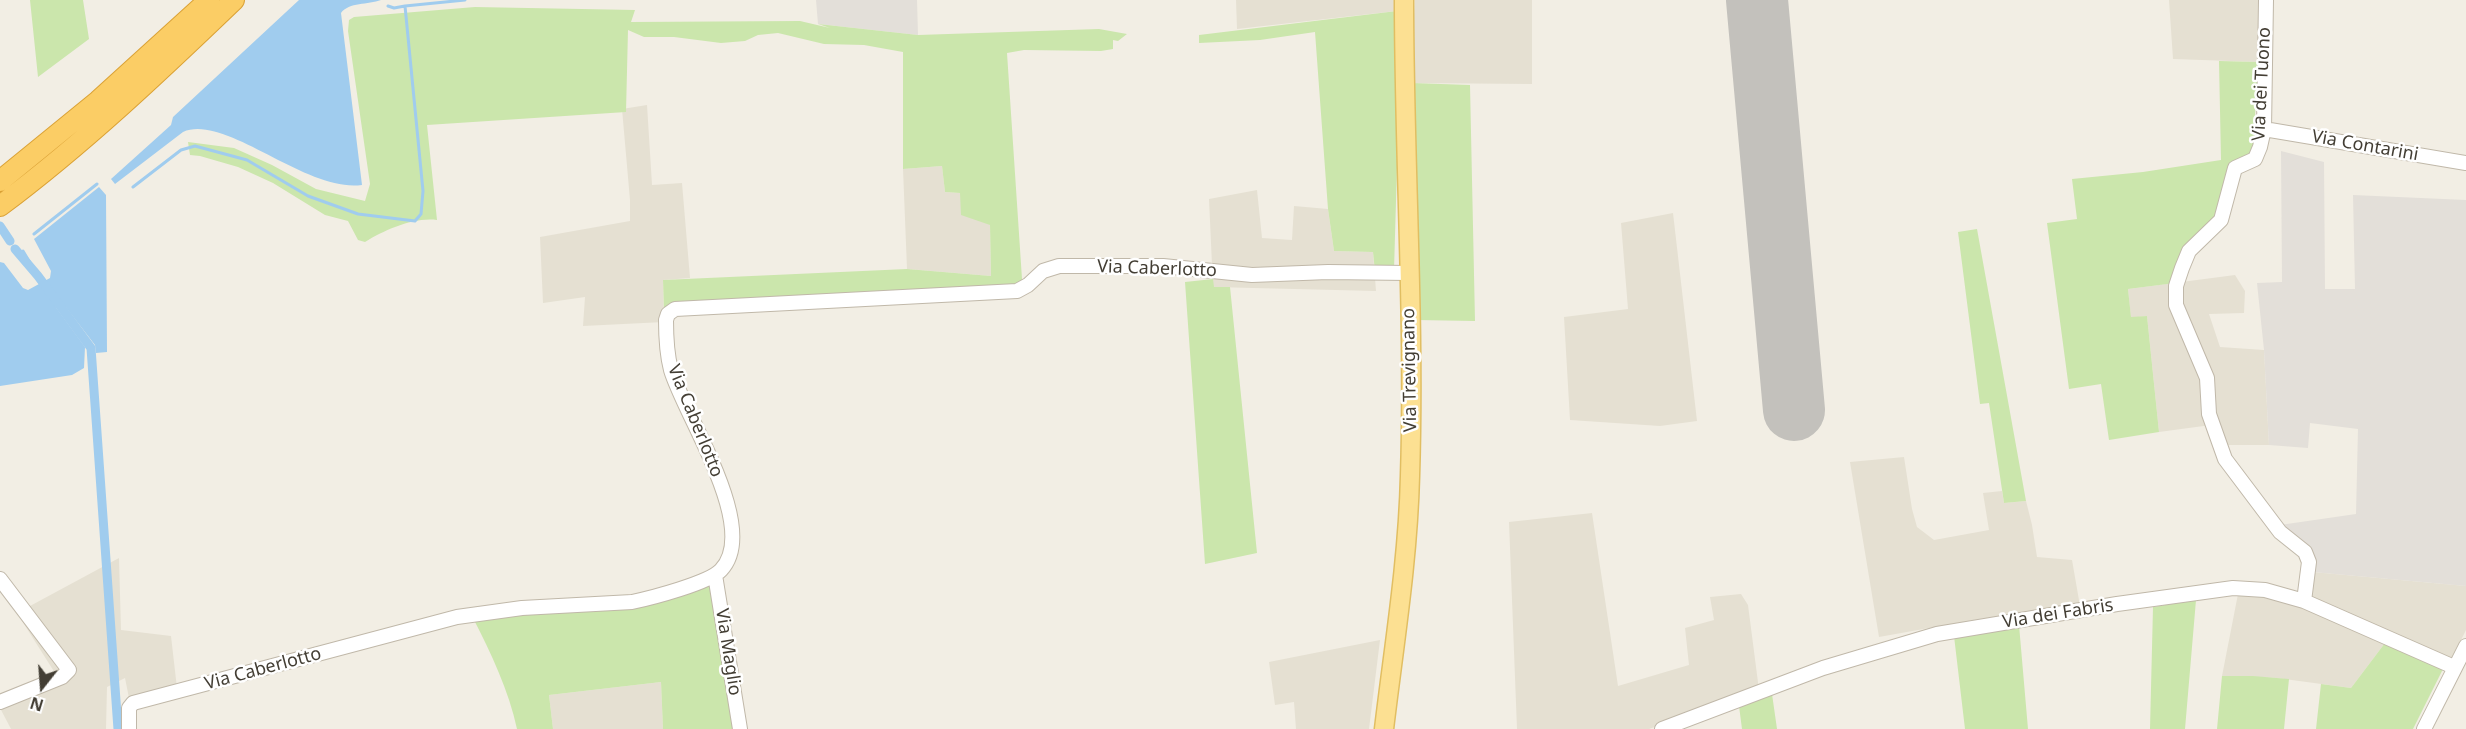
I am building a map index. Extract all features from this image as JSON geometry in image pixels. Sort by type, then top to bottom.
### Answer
[{"type":"highway","points":[[0,181],[106,94],[209,0]]},
{"type":"highway","points":[[0,206],[128,100],[234,0]]},
{"type":"main road","name":"Via Trevignano","points":[[1384,729],[1408,526],[1411,419],[1404,5]]},
{"type":"street","name":"Via dei Tuono","points":[[2266,0],[2264,129],[2260,147],[2255,159],[2235,168],[2221,220],[2189,251],[2176,286],[2176,305],[2207,378],[2209,414],[2225,459],[2280,532],[2305,552],[2309,562],[2304,601]]},
{"type":"street","name":"Via Contarini","points":[[2264,129],[2466,163]]},
{"type":"street","name":"Via Caberlotto","points":[[129,729],[129,708],[134,703],[457,617],[522,608],[632,602],[715,575],[727,561],[731,548],[730,511],[717,474],[671,370],[666,320],[668,314],[675,309],[1017,291],[1028,285],[1043,271],[1059,266],[1163,266],[1252,275],[1328,272],[1408,273]]},
{"type":"street","name":"Via Maglio","points":[[715,575],[741,729]]},
{"type":"street","points":[[0,579],[69,670],[65,676],[0,702]]},
{"type":"street","name":"Via dei Fabris","points":[[1662,729],[1823,668],[1937,634],[2117,604],[2233,588],[2265,590],[2304,601],[2454,667]]},
{"type":"street","points":[[2424,729],[2466,646]]},
{"type":"shaded area","points":[[816,0],[917,0],[918,35],[818,24]]},
{"type":"shaded area","points":[[1236,0],[1399,0],[1397,11],[1237,29]]},
{"type":"shaded area","points":[[1415,0],[1532,0],[1532,84],[1412,83]]},
{"type":"shaded area","points":[[2169,0],[2260,0],[2260,62],[2173,59]]},
{"type":"shaded area","points":[[647,105],[652,185],[682,183],[690,278],[663,280],[664,322],[583,326],[585,297],[543,303],[540,237],[630,221],[622,109]]},
{"type":"shaded area","points":[[2281,151],[2324,162],[2325,289],[2355,289],[2353,195],[2466,200],[2466,586],[2313,572],[2273,526],[2356,514],[2358,429],[2310,423],[2308,448],[2269,445],[2264,350],[2257,283],[2282,282]]},
{"type":"shaded area","points":[[942,166],[945,192],[960,193],[990,225],[991,276],[907,269],[903,169]]},
{"type":"shaded area","points":[[1257,190],[1262,238],[1292,240],[1294,206],[1328,209],[1334,251],[1373,252],[1376,291],[1213,287],[1209,199]]},
{"type":"shaded area","points":[[1673,213],[1697,421],[1660,426],[1570,420],[1564,317],[1628,309],[1621,223]]},
{"type":"shaded area","points":[[2235,275],[2245,291],[2244,313],[2209,314],[2220,347],[2264,350],[2269,445],[2216,445],[2211,425],[2159,432],[2147,316],[2131,318],[2128,289]]},
{"type":"shaded area","points":[[1904,457],[1917,527],[1934,540],[1989,530],[1983,493],[2002,491],[2004,503],[2026,501],[2037,557],[2072,560],[2080,606],[1979,619],[1879,637],[1850,462]]},
{"type":"shaded area","points":[[1592,513],[1618,686],[1689,665],[1685,628],[1714,620],[1710,597],[1741,594],[1748,605],[1759,690],[1649,729],[1517,729],[1509,522]]},
{"type":"shaded area","points":[[119,558],[121,630],[171,636],[178,697],[130,703],[125,678],[107,687],[106,729],[11,729],[0,708],[55,673],[17,613]]},
{"type":"shaded area","points":[[2313,572],[2466,586],[2466,630],[2452,658],[2310,600]]},
{"type":"shaded area","points":[[2253,593],[2297,604],[2385,643],[2351,688],[2277,678],[2222,676],[2238,594]]},
{"type":"shaded area","points":[[1380,640],[1369,729],[1296,729],[1294,702],[1275,705],[1269,662]]},
{"type":"shaded area","points":[[661,682],[663,729],[553,729],[549,695]]},
{"type":"green space","points":[[30,0],[83,0],[89,39],[38,77]]},
{"type":"green space","points":[[475,7],[635,10],[631,22],[800,21],[830,28],[818,24],[918,35],[1099,29],[1127,34],[1118,41],[1113,40],[1113,49],[1101,51],[1024,50],[1007,53],[1023,294],[664,312],[663,280],[907,269],[991,276],[990,225],[961,215],[960,193],[945,192],[942,166],[903,169],[903,52],[864,45],[824,44],[778,33],[758,35],[745,41],[721,43],[674,37],[644,37],[628,30],[626,112],[427,125],[437,220],[409,222],[365,242],[358,240],[348,221],[325,215],[273,183],[238,167],[190,155],[188,142],[234,148],[316,189],[365,201],[370,184],[348,31],[349,20],[354,17]]},
{"type":"green space","points":[[1397,11],[1398,133],[1394,270],[1375,272],[1373,252],[1334,251],[1328,209],[1315,32],[1260,40],[1199,43],[1199,35]]},
{"type":"green space","points":[[2219,61],[2260,62],[2255,114],[2258,123],[2259,151],[2235,170],[2227,202],[2186,267],[2183,282],[2128,289],[2131,317],[2147,316],[2159,432],[2109,440],[2101,384],[2069,389],[2047,223],[2077,219],[2072,179],[2143,172],[2221,160]]},
{"type":"green space","points":[[1412,83],[1470,85],[1475,321],[1416,320]]},
{"type":"green space","points":[[1977,229],[2026,501],[2004,503],[1989,403],[1980,404],[1958,232]]},
{"type":"green space","points":[[1213,279],[1214,287],[1230,287],[1257,553],[1205,564],[1185,282]]},
{"type":"green space","points":[[719,576],[745,729],[663,729],[661,682],[549,695],[553,729],[517,729],[499,672],[473,618],[630,604]]},
{"type":"green space","points":[[2196,600],[2185,729],[2150,729],[2153,607]]},
{"type":"green space","points":[[2019,625],[2028,729],[1965,729],[1954,636]]},
{"type":"green space","points":[[2385,643],[2443,669],[2413,729],[2316,729],[2321,684],[2351,688]]},
{"type":"green space","points":[[2222,676],[2289,679],[2284,729],[2217,729]]},
{"type":"green space","points":[[1772,694],[1777,729],[1742,729],[1739,706]]},
{"type":"water","points":[[299,0],[381,0],[354,5],[344,9],[341,13],[362,185],[340,184],[316,177],[221,133],[200,129],[183,132],[115,184],[111,179],[171,125],[173,117]]},
{"type":"water","points":[[99,187],[106,195],[107,352],[96,353],[95,345],[61,301],[55,306],[85,347],[84,368],[72,375],[0,386],[0,262],[4,263],[23,288],[28,290],[50,278],[51,271],[34,239]]},
{"type":"waterway","points":[[133,187],[181,150],[195,146],[247,160],[308,196],[358,214],[415,221],[421,214],[423,191],[405,6],[465,0]]},
{"type":"waterway","points":[[388,6],[394,8],[405,6]]},
{"type":"waterway","points":[[34,234],[97,184]]},
{"type":"waterway","points":[[0,226],[10,241]]},
{"type":"waterway","points":[[15,249],[38,276],[91,348],[118,729]]},
{"type":"waterway","points":[[23,251],[38,276]]},
{"type":"runway","points":[[1757,0],[1794,410]]}]
